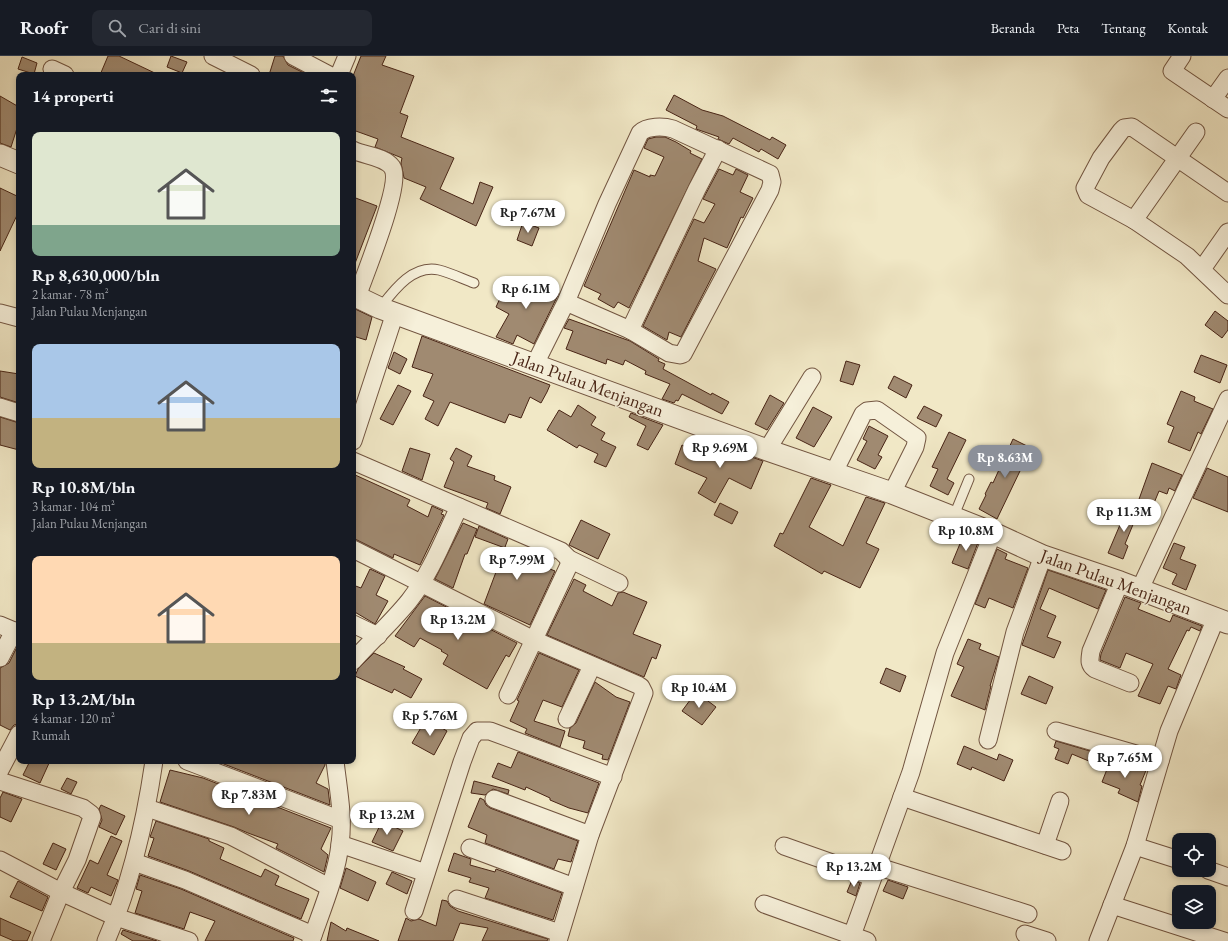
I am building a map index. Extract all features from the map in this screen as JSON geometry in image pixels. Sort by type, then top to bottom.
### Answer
[{"type":"street","points":[[213,56],[245,72]]},
{"type":"street","points":[[293,56],[323,72]]},
{"type":"street","points":[[340,72],[347,56]]},
{"type":"street","points":[[1182,56],[1172,70],[1228,109]]},
{"type":"street","points":[[1213,99],[1228,78]]},
{"type":"street","points":[[535,364],[566,302],[607,204],[640,133],[644,129],[663,126],[718,149],[770,174],[772,182],[770,190],[684,354],[674,355],[669,353],[630,330],[566,302]]},
{"type":"street","points":[[1228,193],[1132,127],[1124,128],[1101,158],[1086,183],[1086,192],[1088,195],[1134,220],[1202,269],[1214,284],[1228,295]]},
{"type":"street","points":[[1134,220],[1196,132]]},
{"type":"street","points":[[630,330],[718,149]]},
{"type":"street","points":[[356,151],[388,163],[393,168],[394,174],[388,209],[356,293]]},
{"type":"street","points":[[0,155],[16,163]]},
{"type":"street","points":[[1202,269],[1228,232]]},
{"type":"street","name":"Jalan Pulau Menjangan","points":[[356,296],[387,310],[767,450],[892,493],[953,518],[993,532],[1043,556],[1140,589],[1222,621]]},
{"type":"street","points":[[356,429],[387,310]]},
{"type":"street","points":[[0,313],[16,317]]},
{"type":"street","points":[[767,450],[812,377]]},
{"type":"street","points":[[1140,589],[1228,399]]},
{"type":"street","points":[[0,407],[16,412]]},
{"type":"street","points":[[834,472],[863,414],[867,411],[877,410],[917,438],[915,447],[892,493]]},
{"type":"street","points":[[356,462],[560,551],[569,559],[619,583]]},
{"type":"street","points":[[356,658],[409,601],[421,584],[459,507]]},
{"type":"street","points":[[764,904],[856,939],[874,871],[911,772],[946,653],[993,532]]},
{"type":"street","points":[[356,551],[534,640],[638,685],[643,690],[613,777],[590,835],[559,937],[457,899]]},
{"type":"street","points":[[988,740],[1015,632],[1043,556]]},
{"type":"street","points":[[508,695],[569,565],[569,559]]},
{"type":"street","points":[[1120,582],[1091,651],[1089,660],[1091,666],[1095,669],[1130,683]]},
{"type":"street","points":[[1098,941],[1136,846],[1160,761],[1180,700],[1222,621]]},
{"type":"street","points":[[356,625],[378,636]]},
{"type":"street","points":[[0,658],[11,630]]},
{"type":"street","points":[[567,719],[592,666]]},
{"type":"street","points":[[414,911],[462,762],[471,738],[477,731],[490,731],[613,777]]},
{"type":"street","points":[[1056,731],[1160,761]]},
{"type":"street","points":[[0,770],[16,740]]},
{"type":"street","points":[[106,941],[116,917],[134,862],[139,834],[147,808],[154,764]]},
{"type":"street","points":[[195,764],[341,820]]},
{"type":"street","points":[[134,862],[185,880],[312,938],[329,887],[340,844],[341,820],[336,764]]},
{"type":"street","points":[[0,781],[83,808],[91,814],[91,822],[77,860],[61,892],[41,941]]},
{"type":"street","points":[[902,796],[1062,851]]},
{"type":"street","points":[[494,799],[590,835]]},
{"type":"street","points":[[1044,845],[1060,801]]},
{"type":"street","points":[[147,808],[231,836],[329,887]]},
{"type":"street","points":[[340,844],[426,873]]},
{"type":"street","points":[[784,846],[1028,914]]},
{"type":"street","points":[[1136,846],[1172,858]]},
{"type":"street","points":[[470,848],[574,887]]},
{"type":"street","points":[[0,860],[61,892],[116,917],[189,941]]},
{"type":"street","points":[[1216,873],[1228,877]]},
{"type":"street","points":[[1112,905],[1224,941]]},
{"type":"street","points":[[1025,934],[1047,941]]},
{"type":"lane","points":[[387,310],[396,286],[416,274],[431,270],[440,270],[474,283]]},
{"type":"lane","points":[[953,518],[969,480]]},
{"type":"building","points":[[108,56],[119,56],[153,72],[101,72]]},
{"type":"building","points":[[171,56],[187,62],[182,72],[167,67]]},
{"type":"building","points":[[275,56],[283,56],[288,65],[302,72],[270,72]]},
{"type":"building","points":[[361,56],[386,56],[382,65],[414,76],[400,113],[408,116],[401,137],[454,158],[440,189],[473,204],[480,182],[493,187],[476,226],[420,199],[426,187],[404,178],[401,163],[402,158],[375,147],[378,139],[356,131],[356,72],[355,72]]},
{"type":"building","points":[[22,57],[37,63],[35,72],[28,72],[18,69]]},
{"type":"building","points":[[674,95],[702,110],[723,116],[770,140],[772,137],[786,145],[778,159],[761,149],[759,152],[733,138],[729,144],[718,139],[719,137],[696,129],[697,126],[666,110]]},
{"type":"building","points":[[0,96],[16,105],[16,131],[11,147],[0,143]]},
{"type":"building","points":[[665,137],[676,142],[691,151],[690,153],[702,159],[629,308],[618,302],[614,308],[598,299],[601,294],[584,286],[634,170],[650,177],[650,175],[655,176],[664,157],[644,148],[648,139]]},
{"type":"building","points":[[719,169],[733,175],[736,169],[748,175],[740,192],[753,198],[743,218],[741,217],[727,248],[704,238],[698,261],[716,269],[681,337],[669,332],[667,340],[643,326],[694,219],[704,223],[715,204],[703,199]]},
{"type":"building","points":[[0,188],[16,196],[16,217],[0,251]]},
{"type":"building","points":[[356,198],[377,206],[356,261]]},
{"type":"building","points":[[523,222],[539,228],[532,246],[517,240]]},
{"type":"building","points":[[534,278],[552,284],[551,288],[559,293],[534,344],[517,335],[513,344],[496,337],[509,314],[496,307],[509,279],[530,289]]},
{"type":"building","points":[[356,309],[372,317],[366,340],[356,337]]},
{"type":"building","points":[[1215,311],[1228,321],[1228,330],[1222,338],[1205,325]]},
{"type":"building","points":[[569,319],[630,341],[659,359],[658,361],[665,364],[663,369],[711,395],[712,393],[729,402],[722,414],[682,394],[678,401],[676,400],[674,403],[662,399],[670,384],[645,374],[646,371],[625,360],[623,365],[607,359],[606,364],[566,349],[573,331],[564,328]]},
{"type":"building","points":[[422,336],[550,385],[541,403],[530,397],[521,418],[509,414],[505,423],[450,402],[438,426],[425,419],[434,401],[423,396],[433,374],[412,367]]},
{"type":"building","points":[[394,352],[407,359],[400,374],[388,368]]},
{"type":"building","points":[[1201,355],[1227,365],[1220,383],[1194,372]]},
{"type":"building","points":[[846,361],[860,365],[853,385],[840,381]]},
{"type":"building","points":[[0,371],[16,374],[16,402],[0,397]]},
{"type":"building","points":[[894,376],[912,385],[906,398],[888,388]]},
{"type":"building","points":[[398,385],[411,391],[393,425],[380,419]]},
{"type":"building","points":[[1181,391],[1195,397],[1194,401],[1213,409],[1201,434],[1198,432],[1190,451],[1168,442],[1174,427],[1167,424]]},
{"type":"building","points":[[770,395],[784,403],[767,430],[755,424]]},
{"type":"building","points":[[578,405],[596,417],[591,425],[605,433],[601,440],[616,447],[606,467],[594,462],[598,454],[579,445],[577,448],[547,430],[559,410],[571,417]]},
{"type":"building","points":[[924,406],[942,415],[936,427],[917,418]]},
{"type":"building","points":[[813,407],[832,417],[814,447],[796,438]]},
{"type":"building","points":[[631,413],[663,425],[648,450],[637,445],[646,426],[629,417]]},
{"type":"building","points":[[0,417],[16,422],[16,449],[0,445]]},
{"type":"building","points":[[869,426],[888,436],[878,455],[882,457],[875,469],[857,460],[867,441],[863,439]]},
{"type":"building","points":[[949,432],[966,440],[947,479],[954,483],[948,495],[930,486],[938,469],[932,467]]},
{"type":"building","points":[[1013,439],[1031,448],[997,519],[979,509],[991,482],[993,483]]},
{"type":"building","points":[[682,445],[716,459],[723,447],[763,461],[751,489],[729,478],[715,503],[698,493],[707,478],[675,464]]},
{"type":"building","points":[[410,448],[430,454],[422,480],[402,471]]},
{"type":"building","points":[[456,448],[472,456],[467,466],[495,476],[494,480],[511,487],[500,514],[486,508],[488,503],[444,487],[454,462],[450,459]]},
{"type":"building","points":[[1152,463],[1182,475],[1175,491],[1169,488],[1167,494],[1159,491],[1152,508],[1138,502]]},
{"type":"building","points":[[1207,468],[1228,477],[1228,512],[1193,498]]},
{"type":"building","points":[[356,475],[410,500],[407,506],[428,517],[432,506],[443,511],[441,514],[444,515],[420,565],[394,554],[393,558],[356,540]]},
{"type":"building","points":[[811,478],[831,485],[809,527],[843,546],[866,497],[885,503],[866,543],[879,549],[860,588],[824,571],[822,574],[774,546],[780,533],[783,534]]},
{"type":"building","points":[[720,503],[738,512],[732,524],[714,515]]},
{"type":"building","points":[[1128,506],[1139,510],[1125,544],[1128,546],[1123,559],[1108,553]]},
{"type":"building","points":[[581,520],[610,534],[598,559],[569,545]]},
{"type":"building","points":[[463,523],[477,529],[467,554],[465,554],[453,588],[435,579]]},
{"type":"building","points":[[479,526],[508,539],[505,547],[534,561],[538,552],[554,559],[550,569],[555,571],[530,625],[484,604],[505,548],[475,537]]},
{"type":"building","points":[[964,534],[979,540],[968,569],[952,563]]},
{"type":"building","points":[[1174,543],[1185,547],[1180,559],[1196,565],[1186,590],[1172,584],[1177,574],[1163,568]]},
{"type":"building","points":[[997,549],[1007,554],[1005,559],[1028,568],[1013,608],[989,598],[985,608],[975,604]]},
{"type":"building","points":[[370,569],[385,576],[376,595],[388,601],[375,624],[356,613],[356,586],[361,588]]},
{"type":"building","points":[[1048,570],[1106,590],[1098,609],[1049,588],[1040,609],[1056,616],[1047,637],[1061,642],[1054,658],[1022,645]]},
{"type":"building","points":[[574,579],[586,585],[583,591],[612,606],[618,593],[623,592],[647,602],[633,634],[661,645],[656,659],[652,657],[644,677],[547,635]]},
{"type":"building","points":[[425,596],[517,643],[509,657],[506,655],[487,689],[443,664],[448,655],[441,651],[442,650],[420,638],[414,647],[395,636]]},
{"type":"building","points":[[1125,597],[1141,603],[1138,609],[1170,622],[1173,615],[1202,626],[1200,631],[1191,627],[1189,631],[1187,630],[1168,669],[1181,675],[1176,689],[1168,686],[1160,704],[1138,696],[1153,664],[1126,653],[1120,668],[1100,660],[1101,654]]},
{"type":"building","points":[[968,639],[981,644],[979,649],[999,657],[990,686],[985,710],[951,696],[964,667],[957,664]]},
{"type":"building","points":[[16,649],[16,725],[10,730],[0,725],[0,668],[9,663]]},
{"type":"building","points":[[374,653],[405,667],[403,669],[422,679],[411,698],[394,689],[392,693],[356,676],[358,669]]},
{"type":"building","points":[[539,653],[579,670],[562,707],[543,700],[534,721],[565,731],[560,747],[525,733],[527,729],[510,721],[519,701],[517,700]]},
{"type":"building","points":[[886,668],[906,676],[900,692],[880,683]]},
{"type":"building","points":[[1029,676],[1053,687],[1046,704],[1021,694]]},
{"type":"building","points":[[595,682],[616,697],[630,702],[608,760],[602,759],[603,755],[583,748],[585,741],[568,736],[570,728],[576,723]]},
{"type":"building","points":[[696,692],[716,707],[702,725],[682,711]]},
{"type":"building","points":[[426,719],[447,731],[434,755],[412,743]]},
{"type":"building","points":[[1056,741],[1100,754],[1096,764],[1072,754],[1068,764],[1055,759],[1059,749],[1054,747]]},
{"type":"building","points":[[964,746],[997,760],[999,754],[1013,760],[1004,781],[972,767],[971,770],[957,764]]},
{"type":"building","points":[[518,752],[599,783],[588,813],[569,808],[526,787],[525,790],[492,777],[498,763],[511,768]]},
{"type":"building","points":[[1111,759],[1129,767],[1130,763],[1147,768],[1140,785],[1142,786],[1138,802],[1118,793],[1120,789],[1102,782]]},
{"type":"building","points":[[28,764],[49,764],[40,783],[23,775]]},
{"type":"building","points":[[224,764],[325,764],[316,783],[328,789],[330,805]]},
{"type":"building","points":[[170,770],[203,778],[331,828],[321,849],[328,855],[324,872],[276,848],[278,844],[234,827],[160,802]]},
{"type":"building","points":[[67,778],[77,782],[71,794],[61,789]]},
{"type":"building","points":[[474,781],[509,790],[508,794],[493,789],[485,795],[471,793]]},
{"type":"building","points":[[3,792],[22,799],[11,822],[0,817],[0,798]]},
{"type":"building","points":[[480,798],[484,800],[486,805],[490,808],[578,841],[571,862],[558,859],[554,869],[485,843],[487,835],[468,827]]},
{"type":"building","points":[[101,805],[125,816],[116,835],[99,827],[102,820],[99,809]]},
{"type":"building","points":[[156,821],[209,839],[209,841],[224,848],[220,859],[261,877],[265,869],[279,876],[275,885],[309,899],[301,919],[189,871],[148,856],[154,838],[150,837]]},
{"type":"building","points":[[382,821],[403,831],[393,851],[372,842]]},
{"type":"building","points":[[111,836],[122,841],[107,875],[118,880],[111,896],[91,887],[88,893],[77,888],[90,860],[98,864]]},
{"type":"building","points":[[53,843],[66,849],[56,870],[43,864]]},
{"type":"building","points":[[454,853],[471,859],[470,865],[495,872],[496,869],[562,893],[553,920],[485,898],[489,888],[469,882],[471,878],[448,871]]},
{"type":"building","points":[[346,868],[376,882],[368,901],[340,888]]},
{"type":"building","points":[[392,872],[412,881],[407,894],[386,884]]},
{"type":"building","points":[[140,875],[181,889],[294,938],[293,941],[205,941],[215,921],[190,912],[184,929],[135,913],[142,891],[136,889]]},
{"type":"building","points":[[852,880],[860,883],[856,896],[847,892]]},
{"type":"building","points":[[888,880],[908,887],[903,899],[883,891]]},
{"type":"building","points":[[18,881],[48,897],[42,911],[10,897]]},
{"type":"building","points":[[442,900],[447,901],[450,906],[458,911],[548,939],[547,941],[482,941],[488,928],[460,923],[453,941],[398,941],[406,918],[411,921],[419,919],[436,926]]},
{"type":"building","points":[[0,918],[31,932],[27,941],[14,941],[0,935]]},
{"type":"building","points":[[331,922],[346,931],[347,928],[379,941],[327,941]]},
{"type":"building","points":[[123,930],[157,941],[133,941],[121,934]]}]
